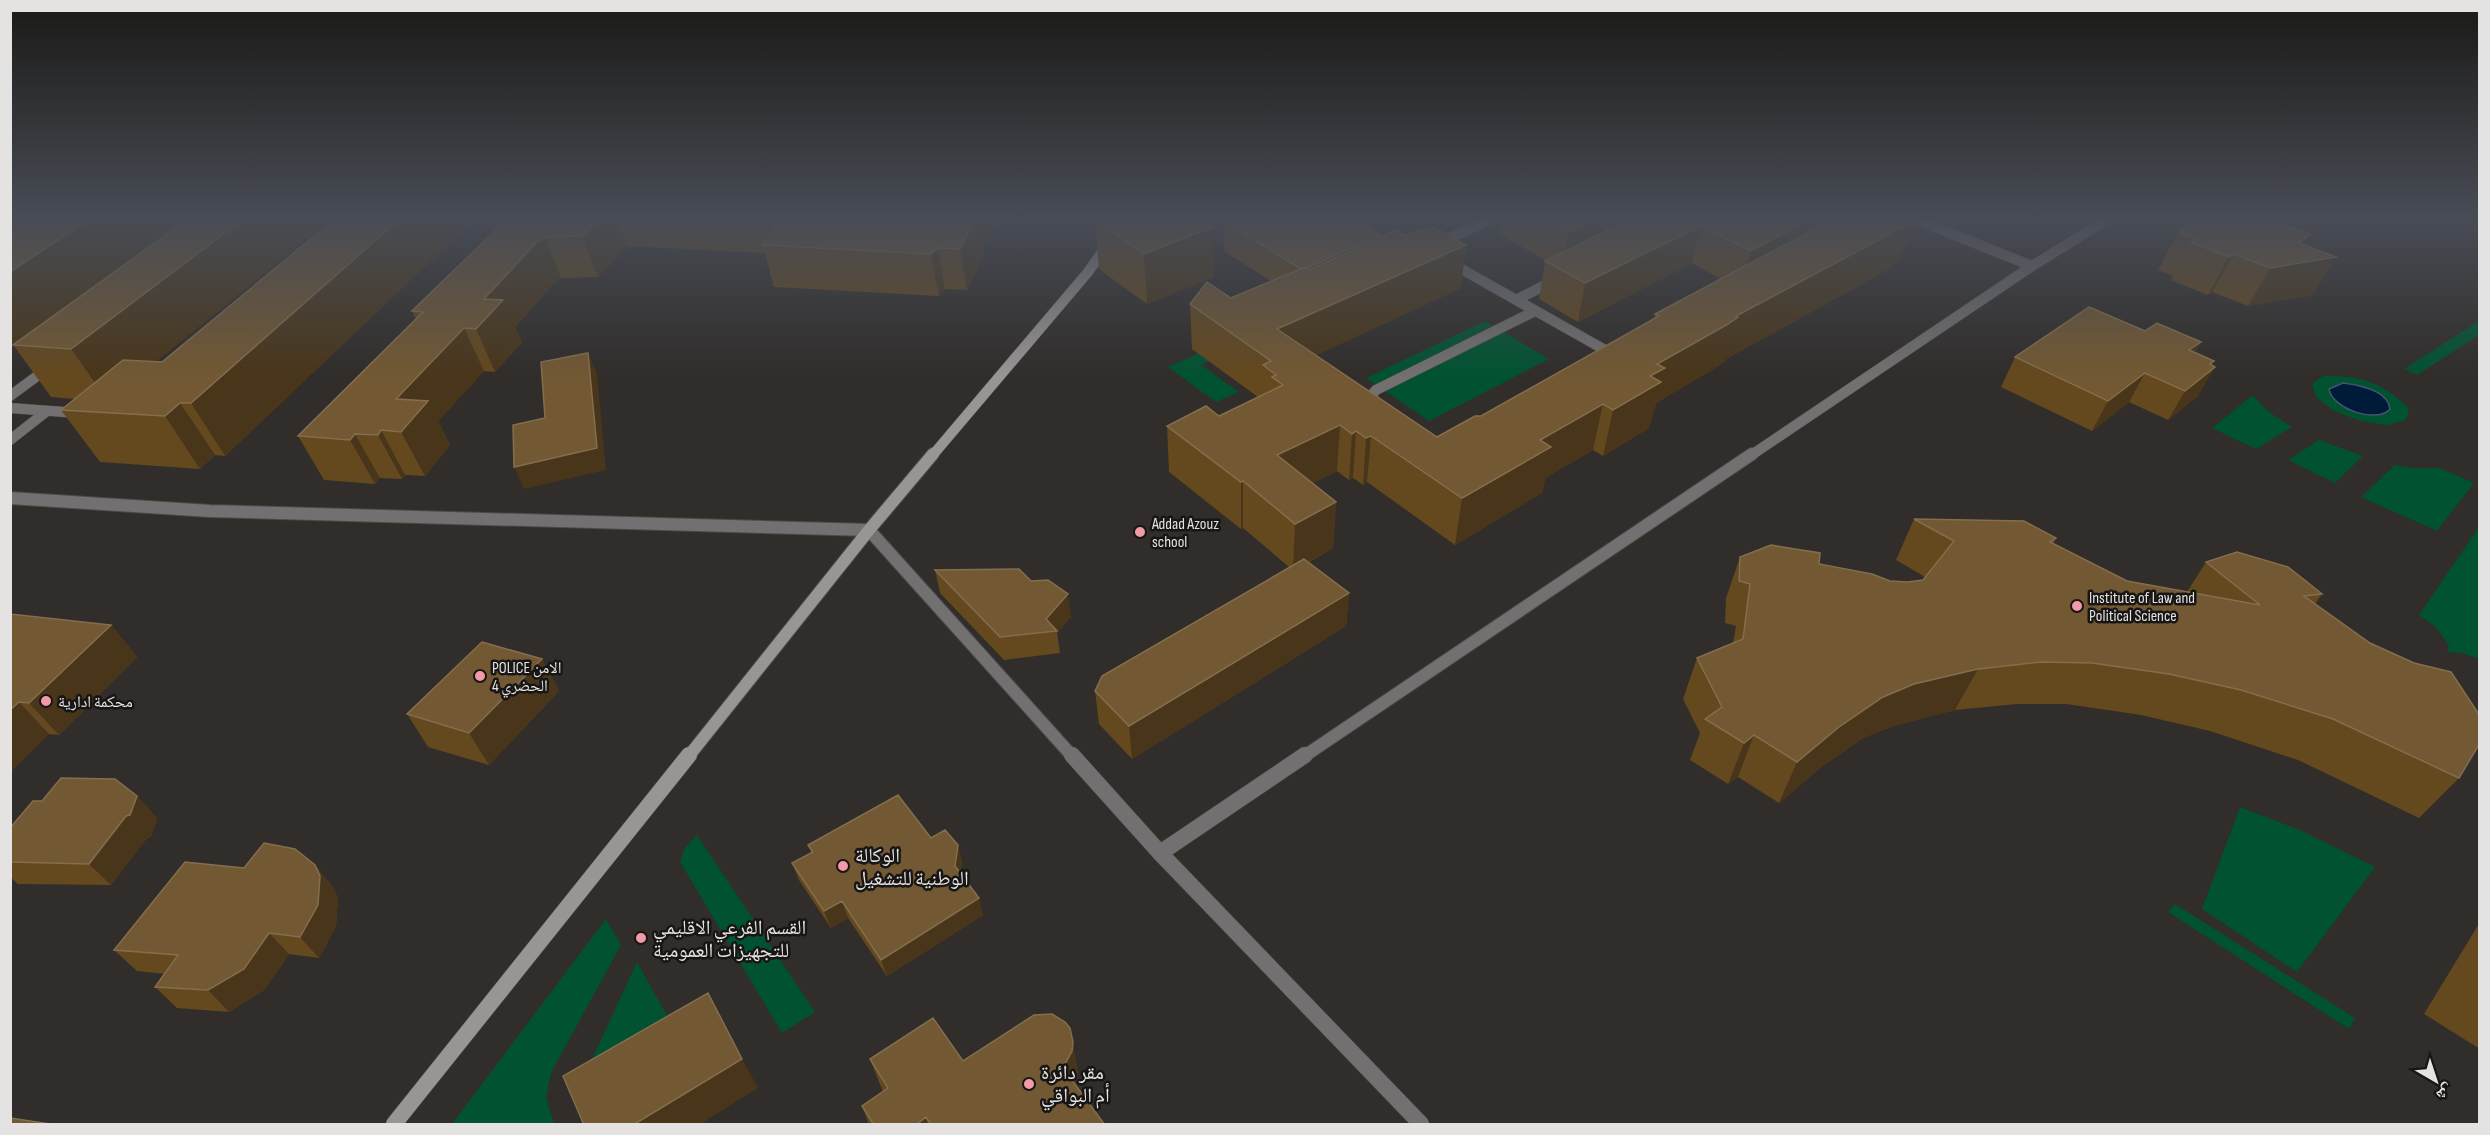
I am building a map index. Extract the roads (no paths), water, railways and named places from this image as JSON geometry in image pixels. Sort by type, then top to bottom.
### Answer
[{"type":"main road","points":[[394,1125],[870,530],[1089,270]]},
{"type":"street","points":[[1462,270],[1626,361]]},
{"type":"street","points":[[1160,853],[2026,270]]},
{"type":"street","points":[[1516,300],[1569,274]]},
{"type":"street","points":[[1387,412],[1375,403],[1371,396],[1376,390],[1535,311]]},
{"type":"street","points":[[10,396],[57,360]]},
{"type":"street","points":[[10,408],[92,413]]},
{"type":"street","points":[[10,440],[47,411]]},
{"type":"street","points":[[10,498],[210,512],[870,530],[1160,853],[1421,1125]]},
{"type":"water","points":[[2343,383],[2364,387],[2378,393],[2384,397],[2390,409],[2384,413],[2366,415],[2346,408],[2338,403],[2329,389]]},
{"type":"place","name":"Addad Azouz school","points":[[1140,532]]},
{"type":"place","name":"Institute of Law and Political Science","points":[[2077,606]]},
{"type":"place","name":"POLICE الامن الحضري 4","points":[[480,676]]},
{"type":"place","name":"محكمة ادارية","points":[[46,701]]},
{"type":"place","name":"الوكالة الوطنية للتشغيل","points":[[843,866]]},
{"type":"place","name":"القسم الفرعي الاقليمي للتجهيزات العمومية","points":[[641,938]]},
{"type":"place","name":"مقر دائرة أم البواقي","points":[[1029,1084]]}]
